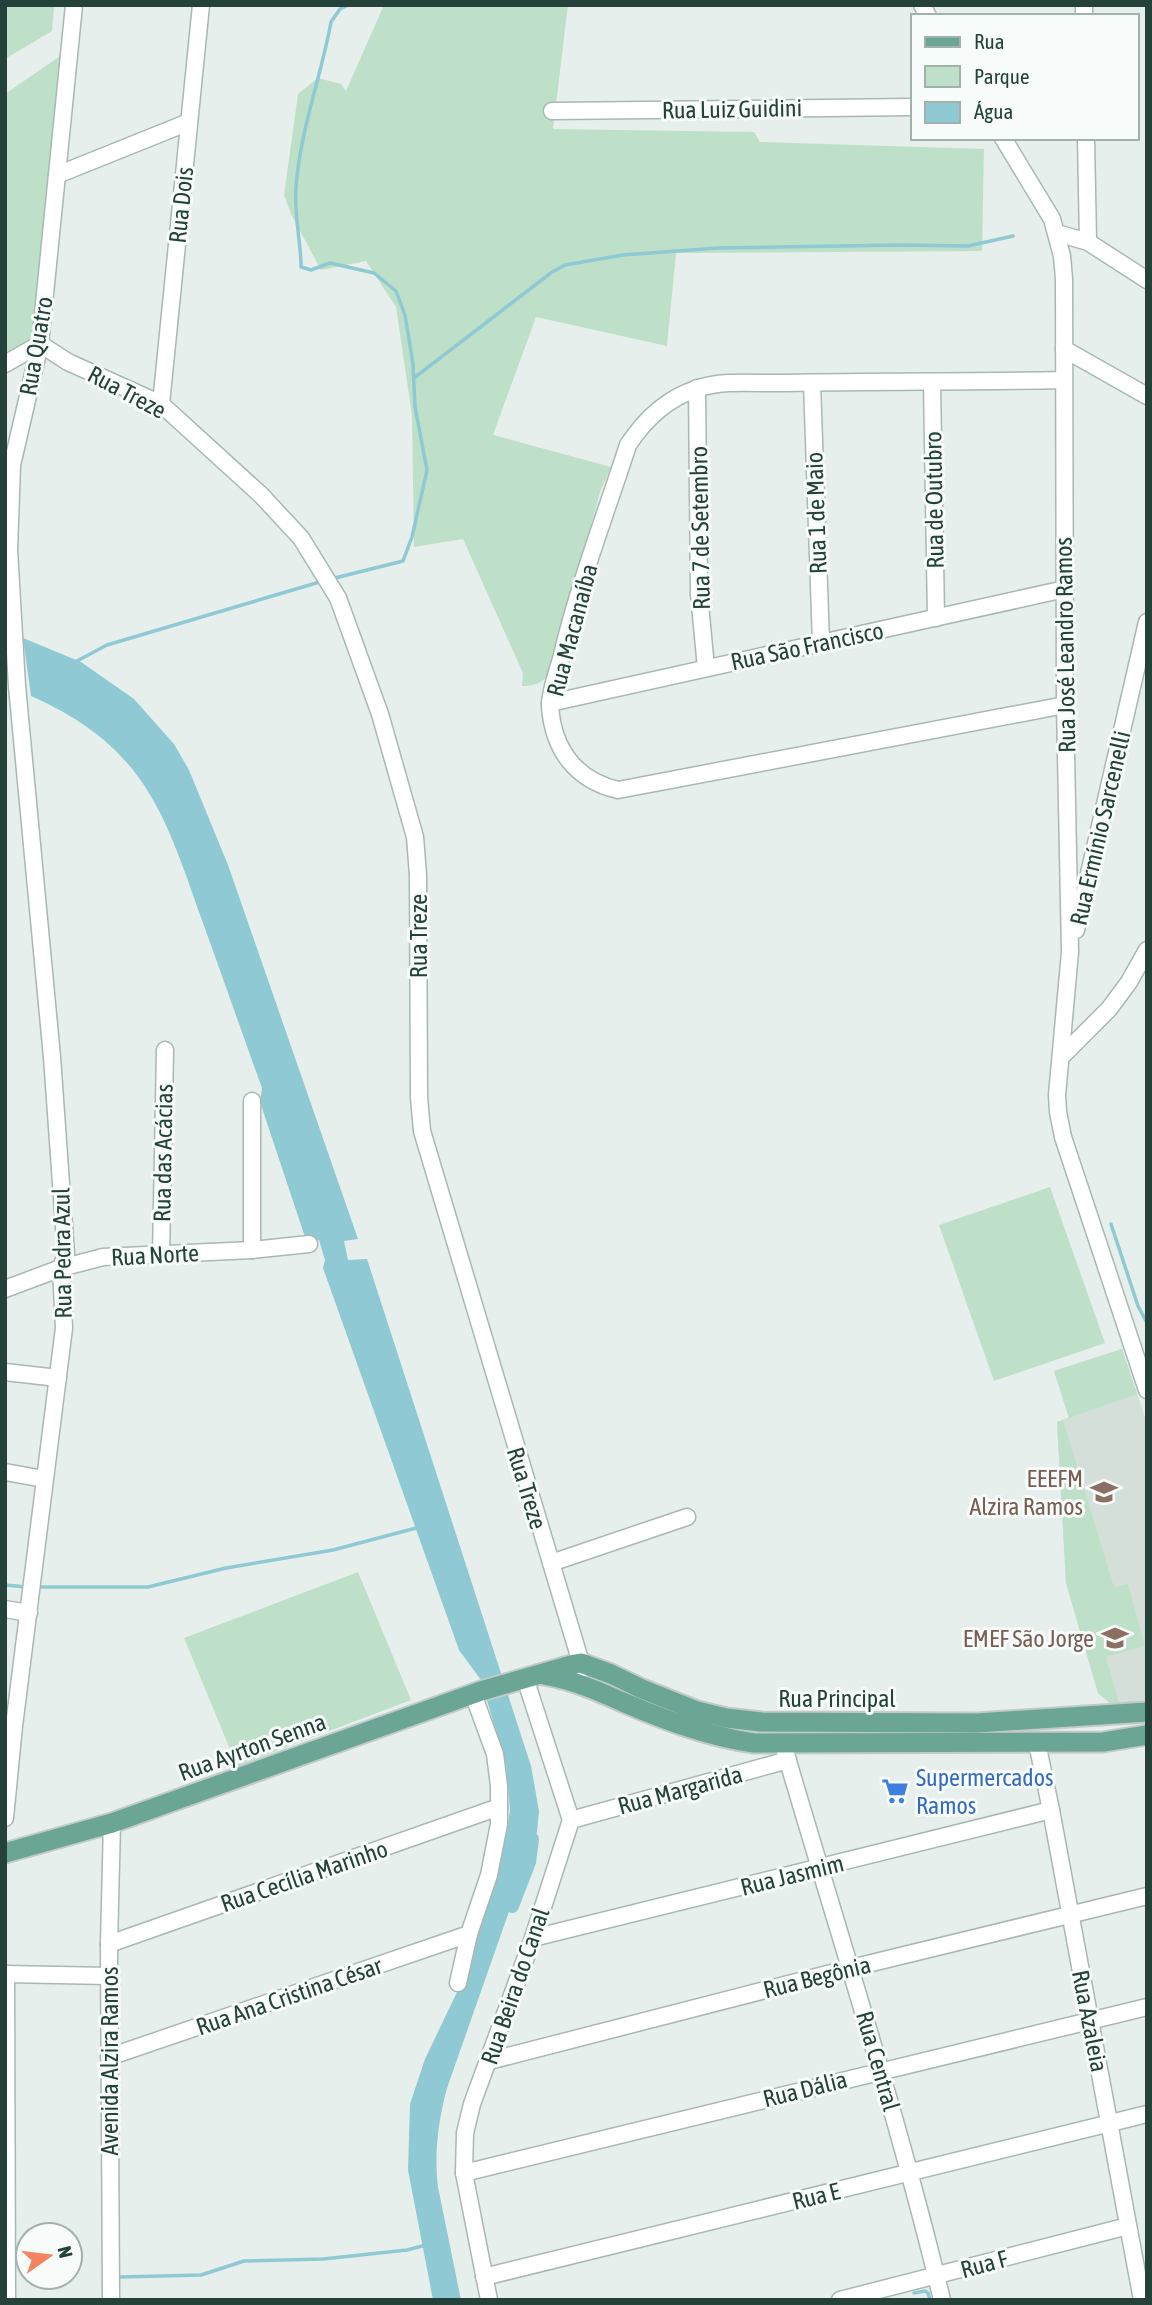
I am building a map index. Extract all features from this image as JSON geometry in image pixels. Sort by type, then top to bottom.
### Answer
[{"type":"main road","points":[[526,1678],[581,1663]]},
{"type":"main road","name":"Rua Principal","points":[[581,1663],[697,1711],[761,1722],[977,1723],[1147,1712]]},
{"type":"main road","name":"Rua Principal","points":[[526,1678],[579,1683],[717,1737],[786,1752],[1103,1742],[1147,1735]]},
{"type":"main road","name":"Rua Ayrton Senna","points":[[5,1853],[111,1823],[526,1678]]},
{"type":"street","name":"Rua Quatro","points":[[17,686],[9,550],[12,465],[40,344],[75,5]]},
{"type":"street","name":"Rua Dois","points":[[161,404],[201,5]]},
{"type":"street","name":"Rua Luiz Guidini","points":[[552,111],[911,107]]},
{"type":"street","points":[[57,175],[189,122]]},
{"type":"street","name":"Rua José Leandro Ramos","points":[[1004,140],[1046,207],[1057,233],[1064,279],[1065,705],[1070,952],[1057,1095],[1063,1137],[1147,1390]]},
{"type":"street","points":[[1086,140],[1088,242]]},
{"type":"street","points":[[1057,233],[1088,242],[1147,280]]},
{"type":"street","points":[[5,364],[40,344]]},
{"type":"street","name":"Rua Treze","points":[[40,344],[68,362],[161,404],[261,495],[301,538],[338,598],[380,714],[415,837],[418,875],[419,1097],[422,1131],[581,1663]]},
{"type":"street","points":[[1063,349],[1147,396]]},
{"type":"street","name":"Rua Macanaíba","points":[[1063,380],[932,383],[737,382],[698,388],[673,399],[642,424],[628,445],[568,626],[550,703],[554,729],[567,759],[583,776],[600,786],[618,790],[1065,705]]},
{"type":"street","name":"Rua 1 de Maio","points":[[812,383],[821,643]]},
{"type":"street","name":"Rua de Outubro","points":[[932,383],[936,618]]},
{"type":"street","name":"Rua 7 de Setembro","points":[[698,388],[699,594],[706,668]]},
{"type":"street","name":"Rua São Francisco","points":[[550,703],[1065,589]]},
{"type":"street","name":"Rua Ermínio Sarcenelli","points":[[1070,952],[1147,622]]},
{"type":"street","name":"Rua Pedra Azul","points":[[5,1818],[10,1726],[29,1613],[64,1328],[61,1268],[66,1254],[52,1057],[17,686]]},
{"type":"street","points":[[1062,1056],[1109,1009],[1129,982],[1147,950]]},
{"type":"street","name":"Rua das Acácias","points":[[161,1255],[165,1050]]},
{"type":"street","points":[[251,1101],[252,1250]]},
{"type":"street","name":"Rua Norte","points":[[5,1289],[61,1268],[103,1257],[252,1250],[309,1244]]},
{"type":"street","points":[[5,1371],[58,1378]]},
{"type":"street","points":[[5,1472],[44,1479]]},
{"type":"street","points":[[551,1563],[687,1517]]},
{"type":"street","points":[[5,1609],[29,1613]]},
{"type":"street","points":[[579,1683],[581,1663]]},
{"type":"street","points":[[526,1678],[571,1820]]},
{"type":"street","points":[[458,1983],[469,1934],[489,1875],[499,1807],[495,1754],[477,1693]]},
{"type":"street","name":"Rua Azaleia","points":[[1037,1743],[1142,2300]]},
{"type":"street","name":"Rua Margarida","points":[[571,1820],[786,1752]]},
{"type":"street","name":"Rua Central","points":[[786,1752],[911,2173],[942,2300]]},
{"type":"street","name":"Rua Cecília Marinho","points":[[108,1944],[499,1807]]},
{"type":"street","name":"Rua Jasmim","points":[[533,1938],[1051,1810]]},
{"type":"street","name":"Rua Beira do Canal","points":[[489,2300],[464,2173],[465,2133],[472,2104],[533,1938],[571,1820]]},
{"type":"street","name":"Avenida Alzira Ramos","points":[[111,1823],[108,1944],[111,2300]]},
{"type":"street","name":"Rua Begônia","points":[[489,2061],[851,1968],[1147,1896]]},
{"type":"street","name":"Rua Ana Cristina César","points":[[109,2057],[469,1934]]},
{"type":"street","points":[[8,2300],[5,1973],[109,1976]]},
{"type":"street","name":"Rua Dália","points":[[464,2173],[1147,2007]]},
{"type":"street","name":"Rua E","points":[[484,2277],[1147,2114]]},
{"type":"street","name":"Rua F","points":[[840,2300],[1128,2226]]},
{"type":"shaded area","name":"EEEFM Alzira Ramos","points":[[1122,1349],[1147,1423],[1147,1706],[1121,1710],[1098,1693],[1066,1583],[1057,1422],[1069,1417],[1054,1371]]},
{"type":"green space","points":[[5,5],[56,5],[52,31],[5,59]]},
{"type":"green space","points":[[384,5],[568,5],[553,129],[754,132],[760,142],[984,149],[982,251],[676,253],[667,346],[536,317],[493,435],[611,467],[600,492],[554,669],[544,679],[532,685],[522,686],[523,673],[463,539],[414,547],[412,415],[396,307],[366,261],[321,270],[291,214],[284,195],[298,94],[318,78],[341,84],[346,91]]},
{"type":"green space","points":[[66,52],[33,338],[5,356],[5,94]]},
{"type":"green space","points":[[1050,1187],[1105,1343],[994,1381],[939,1225]]},
{"type":"green space","points":[[1122,1349],[1137,1394],[1069,1418],[1054,1371]]},
{"type":"green space","points":[[1063,1420],[1114,1587],[1128,1584],[1145,1646],[1106,1657],[1121,1710],[1116,1709],[1098,1693],[1066,1583],[1057,1422]]},
{"type":"green space","points":[[358,1572],[411,1700],[237,1766],[184,1638]]},
{"type":"water","points":[[23,638],[81,662],[134,699],[174,744],[189,770],[228,865],[358,1239],[344,1241],[348,1260],[367,1259],[531,1766],[539,1811],[537,1832],[447,2088],[439,2125],[436,2162],[438,2187],[461,2300],[433,2300],[408,2170],[410,2104],[425,2059],[458,1990],[507,1832],[510,1810],[506,1765],[481,1680],[459,1650],[323,1268],[325,1260],[319,1240],[309,1244],[305,1237],[260,1102],[262,1088],[176,848],[162,816],[126,761],[101,738],[70,716],[31,696]]},
{"type":"waterway","points":[[331,579],[403,561],[412,537],[427,470],[415,407],[413,364],[405,315],[396,291],[374,273],[330,263],[311,270],[301,267],[296,216],[298,166],[331,22],[340,9],[348,5]]},
{"type":"waterway","points":[[414,378],[552,272],[565,265],[623,255],[718,248],[968,246],[1013,236]]},
{"type":"waterway","points":[[75,662],[107,645],[323,581]]},
{"type":"waterway","points":[[1111,1224],[1138,1306],[1147,1323]]},
{"type":"waterway","points":[[35,1587],[148,1587],[226,1568],[333,1550],[420,1527]]},
{"type":"waterway","points":[[5,1585],[27,1587]]},
{"type":"waterway","points":[[512,1906],[529,1862],[532,1839]]},
{"type":"waterway","points":[[120,2277],[201,2275],[244,2261],[323,2259],[407,2250],[426,2245]]},
{"type":"waterway","points":[[914,2293],[925,2291],[930,2300]]},
{"type":"place","name":"EEEFM Alzira Ramos","points":[[1104,1492]]},
{"type":"place","name":"EMEF São Jorge","points":[[1115,1638]]},
{"type":"place","name":"Supermercados Ramos","points":[[895,1791]]}]
